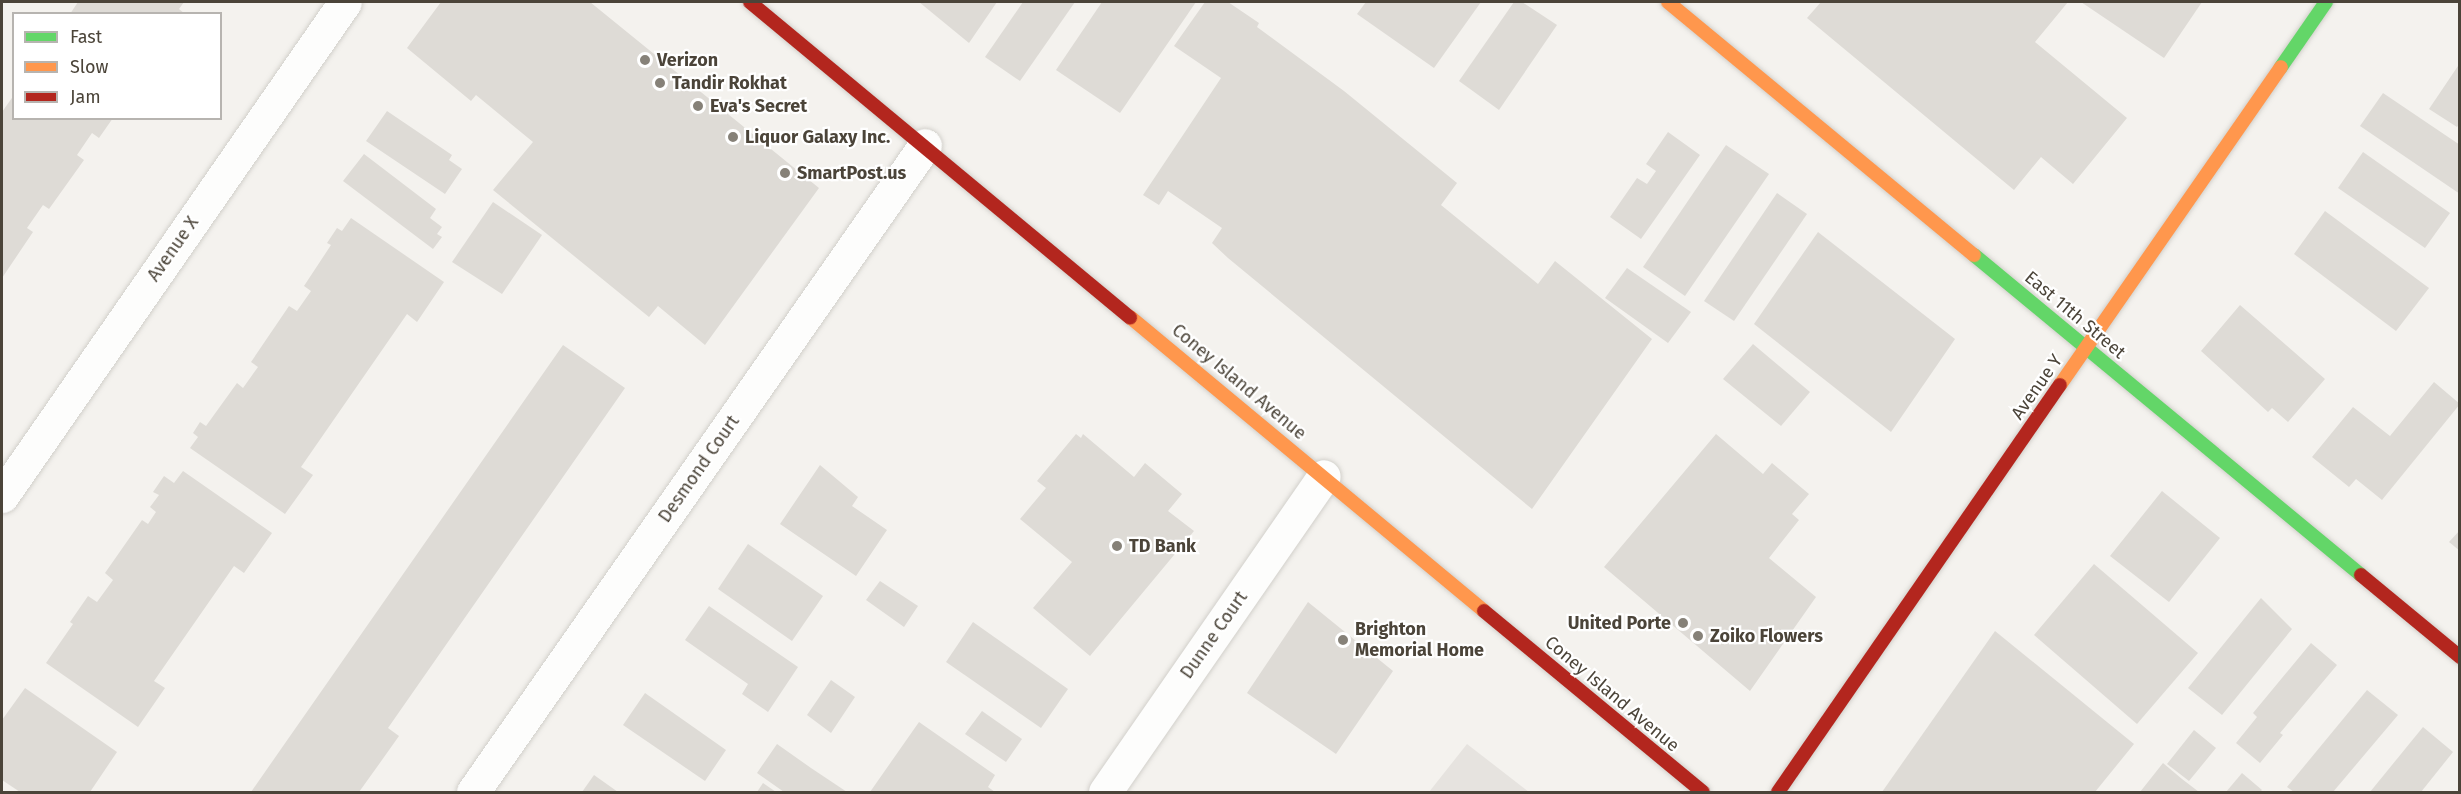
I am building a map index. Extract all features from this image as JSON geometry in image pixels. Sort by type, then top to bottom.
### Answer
[{"type":"street","name":"Avenue X","points":[[2,496],[345,2]]},
{"type":"street","name":"Coney Island Avenue","points":[[750,2],[1703,792]]},
{"type":"street","name":"East 11th Street","points":[[1668,2],[2460,657]]},
{"type":"street","name":"Avenue Y","points":[[1778,792],[2326,2]]},
{"type":"street","name":"Desmond Court","points":[[472,792],[925,145]]},
{"type":"street","name":"Dunne Court","points":[[1105,792],[1324,476]]},
{"type":"shaded area","points":[[1467,744],[1529,792],[1429,792]]},
{"type":"building","points":[[78,2],[184,2],[179,9],[183,12],[71,12]]},
{"type":"building","points":[[441,2],[590,2],[819,188],[705,345],[658,306],[649,317],[493,190],[533,142],[476,95],[471,101],[407,48]]},
{"type":"building","points":[[919,2],[997,2],[969,43]]},
{"type":"building","points":[[1023,2],[1075,2],[1020,81],[985,57]]},
{"type":"building","points":[[1102,2],[1196,2],[1120,113],[1056,70]]},
{"type":"building","points":[[1205,2],[1228,2],[1259,23],[1257,27],[1344,91],[1457,183],[1441,205],[1538,284],[1555,261],[1652,339],[1532,509],[1228,258],[1212,243],[1222,228],[1168,191],[1159,205],[1143,195],[1221,78],[1174,46]]},
{"type":"building","points":[[1366,2],[1481,2],[1434,68],[1357,14]]},
{"type":"building","points":[[1514,2],[1522,2],[1557,25],[1499,110],[1459,81]]},
{"type":"building","points":[[1821,2],[2068,2],[2035,42],[2127,118],[2073,184],[2041,157],[2014,190],[1807,18]]},
{"type":"building","points":[[2081,2],[2202,2],[2164,58]]},
{"type":"building","points":[[2460,63],[2460,123],[2457,127],[2429,109]]},
{"type":"building","points":[[2383,93],[2460,145],[2460,194],[2360,126]]},
{"type":"building","points":[[12,98],[12,120],[112,120],[99,138],[92,133],[77,155],[84,160],[49,209],[43,205],[27,228],[33,232],[2,278],[2,112]]},
{"type":"building","points":[[387,111],[452,155],[449,160],[462,169],[445,194],[366,141]]},
{"type":"building","points":[[1668,132],[1700,155],[1641,239],[1610,217],[1637,178],[1647,184],[1656,171],[1646,164]]},
{"type":"building","points":[[1726,145],[1769,174],[1685,296],[1643,267]]},
{"type":"building","points":[[2363,152],[2450,213],[2425,248],[2338,188]]},
{"type":"building","points":[[364,154],[436,209],[430,218],[442,227],[437,234],[442,237],[433,249],[343,181]]},
{"type":"building","points":[[1777,193],[1807,214],[1734,321],[1704,301]]},
{"type":"building","points":[[493,202],[542,235],[502,294],[452,262]]},
{"type":"building","points":[[2325,211],[2429,288],[2396,331],[2294,254]]},
{"type":"building","points":[[351,218],[444,282],[417,322],[407,314],[301,467],[313,475],[285,514],[190,448],[198,437],[193,433],[200,422],[206,426],[237,383],[243,388],[258,367],[251,362],[289,306],[297,311],[311,291],[304,286],[331,245],[327,243],[337,228],[342,231]]},
{"type":"building","points":[[1818,232],[1955,339],[1891,432],[1754,324]]},
{"type":"building","points":[[1627,268],[1691,312],[1668,343],[1605,298]]},
{"type":"building","points":[[2240,305],[2325,379],[2288,422],[2272,408],[2268,412],[2201,351]]},
{"type":"building","points":[[1753,344],[1810,392],[1781,426],[1723,379]]},
{"type":"building","points":[[563,345],[625,388],[388,728],[399,736],[359,792],[251,792]]},
{"type":"building","points":[[2434,382],[2460,404],[2382,500],[2356,479],[2349,487],[2312,457],[2353,407],[2390,436]]},
{"type":"building","name":"TD Bank","points":[[1076,434],[1081,438],[1083,434],[1134,477],[1145,463],[1182,494],[1168,511],[1194,531],[1090,656],[1033,608],[1072,562],[1020,519],[1046,488],[1037,481]]},
{"type":"building","points":[[1716,434],[1763,474],[1772,463],[1809,494],[1792,514],[1799,520],[1769,558],[1816,597],[1750,691],[1604,567]]},
{"type":"building","points":[[820,465],[858,497],[852,506],[887,530],[856,576],[780,524]]},
{"type":"building","points":[[183,471],[272,533],[244,573],[234,566],[154,681],[165,688],[138,727],[46,663],[73,624],[70,622],[88,596],[97,602],[113,580],[105,573],[142,520],[148,524],[156,512],[150,507],[159,495],[153,492],[164,476],[174,483]]},
{"type":"building","points":[[2162,491],[2220,538],[2169,602],[2110,556]]},
{"type":"building","points":[[2460,530],[2460,551],[2449,542]]},
{"type":"building","points":[[748,544],[823,596],[792,641],[718,589]]},
{"type":"building","points":[[2094,564],[2198,653],[2137,724],[2034,635]]},
{"type":"building","points":[[880,581],[918,606],[904,627],[866,600]]},
{"type":"building","points":[[2261,598],[2292,629],[2222,715],[2188,688]]},
{"type":"building","points":[[1308,602],[1393,671],[1336,754],[1247,693]]},
{"type":"building","points":[[709,606],[798,667],[768,712],[742,694],[748,684],[685,640]]},
{"type":"building","points":[[973,622],[1068,689],[1041,728],[946,662]]},
{"type":"building","points":[[1995,631],[2134,744],[2095,792],[1882,792]]},
{"type":"building","points":[[2311,643],[2337,665],[2280,733],[2283,735],[2260,763],[2236,743],[2257,717],[2253,713]]},
{"type":"building","points":[[831,680],[855,697],[831,733],[807,715]]},
{"type":"building","points":[[25,688],[117,752],[90,792],[20,792],[2,780],[2,720]]},
{"type":"building","points":[[2367,690],[2398,715],[2333,792],[2294,792],[2287,787]]},
{"type":"building","points":[[645,693],[726,750],[705,781],[623,725]]},
{"type":"building","points":[[982,711],[1022,739],[1006,762],[965,734]]},
{"type":"building","points":[[919,722],[995,775],[988,787],[995,792],[870,792]]},
{"type":"building","points":[[2423,727],[2453,752],[2421,792],[2370,792]]},
{"type":"building","points":[[2194,730],[2216,748],[2189,781],[2167,764]]},
{"type":"building","points":[[777,744],[847,792],[784,792],[757,773]]},
{"type":"building","points":[[2163,763],[2182,779],[2199,792],[2140,792]]},
{"type":"building","points":[[2242,773],[2262,790],[2260,792],[2226,792]]},
{"type":"building","points":[[594,775],[618,792],[582,792]]},
{"type":"building","points":[[763,783],[776,792],[757,792]]},
{"type":"traffic: fast","points":[[2281,67],[2326,2]]},
{"type":"traffic: fast","points":[[1974,255],[2361,575]]},
{"type":"traffic: slow","points":[[1668,2],[1974,255]]},
{"type":"traffic: slow","points":[[2060,385],[2281,67]]},
{"type":"traffic: slow","points":[[1130,317],[1484,611]]},
{"type":"traffic: jam","points":[[750,2],[1130,317]]},
{"type":"traffic: jam","points":[[1778,792],[2060,385]]},
{"type":"traffic: jam","points":[[2361,575],[2460,657]]},
{"type":"traffic: jam","points":[[1484,611],[1703,792]]},
{"type":"place","name":"Verizon","points":[[645,60]]},
{"type":"place","name":"Tandir Rokhat","points":[[660,83]]},
{"type":"place","name":"Eva's Secret","points":[[698,106]]},
{"type":"place","name":"Liquor Galaxy Inc.","points":[[733,137]]},
{"type":"place","name":"SmartPost.us","points":[[785,173]]},
{"type":"place","name":"TD Bank","points":[[1117,546]]},
{"type":"place","name":"United Porte","points":[[1683,623]]},
{"type":"place","name":"Zoiko Flowers","points":[[1698,636]]},
{"type":"place","name":"Brighton Memorial Home","points":[[1343,640]]}]
